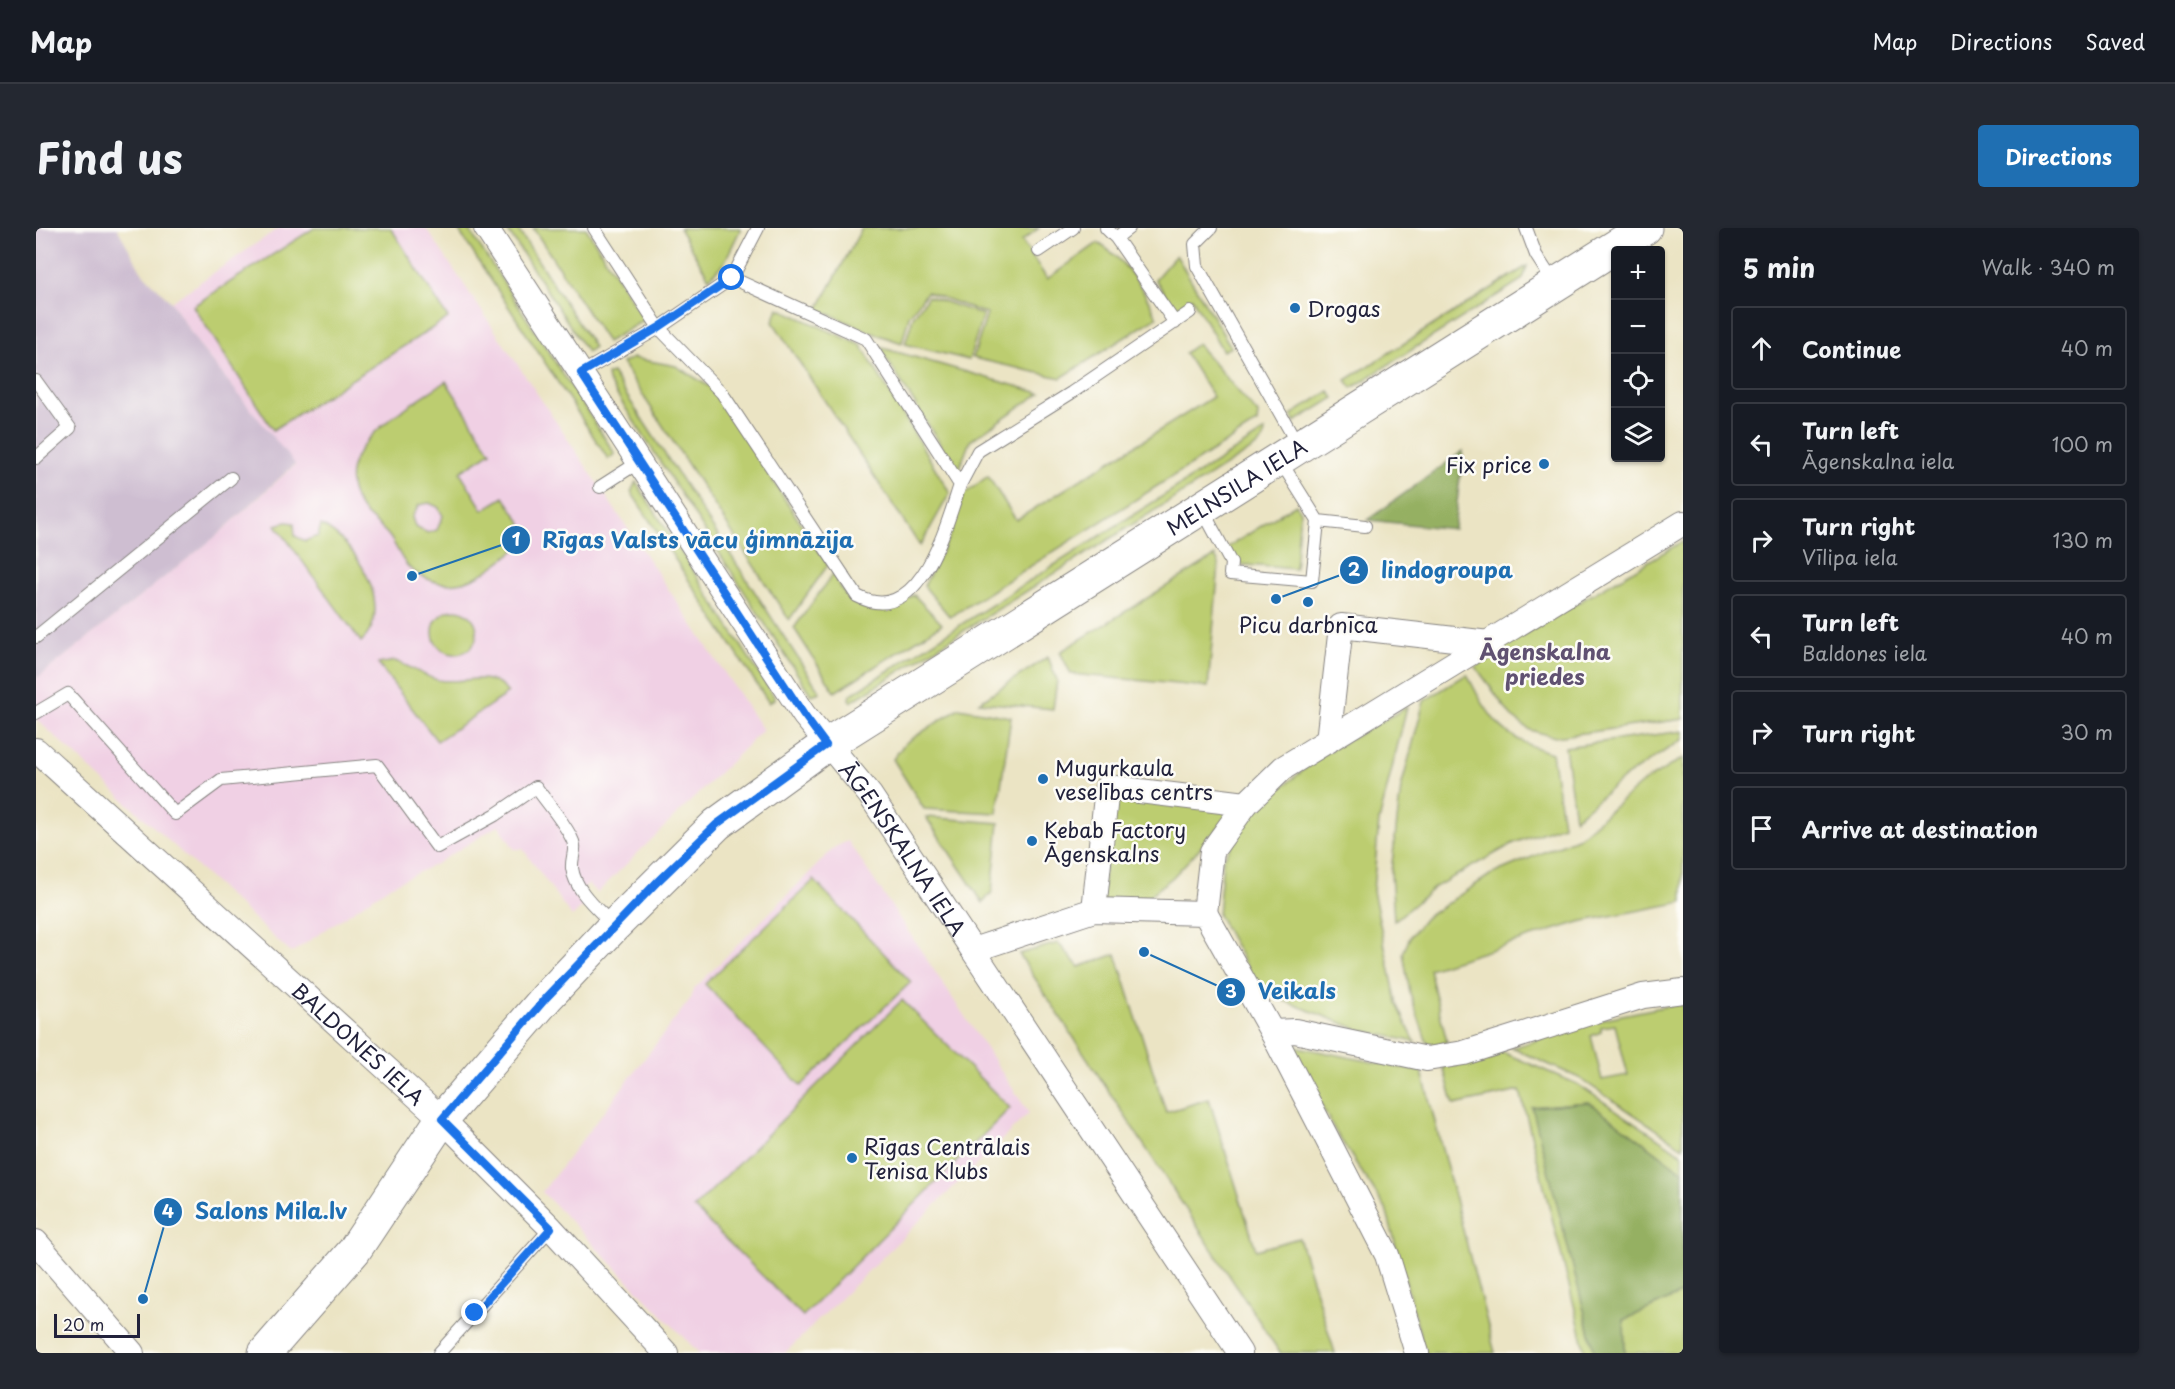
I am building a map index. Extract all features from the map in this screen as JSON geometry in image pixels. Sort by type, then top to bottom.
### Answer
[{"type":"street","name":"ĀGENSKALNA IELA","points":[[486,228],[804,715],[826,745],[870,795],[1240,1353]]},
{"type":"street","name":"MELNSILA IELA","points":[[265,1353],[354,1251],[442,1119],[547,997],[614,926],[717,824],[826,745],[1645,228]]},
{"type":"street","points":[[1417,1353],[1387,1255],[1272,1032],[1204,913],[1212,851],[1246,804],[1283,768],[1683,523]]},
{"type":"street","points":[[1328,741],[1341,626],[1489,643]]},
{"type":"street","name":"BALDONES IELA","points":[[36,750],[442,1119],[551,1228],[666,1353]]},
{"type":"street","points":[[1094,910],[1107,787],[1246,804]]},
{"type":"street","points":[[973,950],[1094,910],[1204,913]]},
{"type":"street","points":[[1272,1032],[1295,1030],[1427,1059],[1464,1053],[1643,996],[1683,991]]},
{"type":"street","points":[[36,1242],[132,1353]]},
{"type":"lane","points":[[594,228],[658,328],[722,393],[857,596],[867,601],[879,602],[897,598],[915,586],[930,564],[960,485],[978,451],[1190,312]]},
{"type":"lane","points":[[581,373],[658,328],[732,278],[758,228]]},
{"type":"lane","points":[[1039,251],[1073,228]]},
{"type":"lane","points":[[1106,228],[1116,238],[1174,323]]},
{"type":"lane","points":[[1116,238],[1129,228]]},
{"type":"lane","points":[[1202,508],[1231,563],[1230,574],[1312,581],[1318,521],[1259,377],[1197,266],[1195,244],[1211,228]]},
{"type":"lane","points":[[1526,228],[1536,255],[1555,285]]},
{"type":"lane","points":[[732,278],[867,339],[960,485]]},
{"type":"lane","points":[[36,381],[70,429],[36,458]]},
{"type":"lane","points":[[600,487],[639,462]]},
{"type":"lane","points":[[36,637],[231,478]]},
{"type":"lane","points":[[1318,521],[1365,526]]},
{"type":"lane","points":[[36,713],[68,694],[175,814],[221,780],[377,765],[437,847],[495,815],[536,786],[571,837],[576,849],[572,866],[574,878],[581,890],[614,926]]},
{"type":"lane","points":[[439,1353],[551,1228]]},
{"type":"shaded area","points":[[36,228],[117,228],[142,272],[171,302],[201,348],[295,464],[215,537],[36,679]]},
{"type":"shaded area","points":[[279,228],[426,228],[763,730],[597,893],[588,884],[581,890],[575,896],[583,906],[572,917],[523,849],[514,849],[499,825],[434,865],[390,886],[291,953],[36,719],[36,679],[215,537],[295,465],[201,348],[171,302]]},
{"type":"shaded area","points":[[848,841],[1029,1113],[785,1353],[699,1353],[542,1192],[691,998],[693,990],[835,847]]},
{"type":"green space","points":[[314,228],[391,228],[448,318],[273,430],[193,306]]},
{"type":"green space","points":[[457,228],[468,228],[615,454],[608,459]]},
{"type":"green space","points":[[506,228],[517,228],[594,347],[587,352]]},
{"type":"green space","points":[[533,228],[586,228],[644,320],[607,342]]},
{"type":"green space","points":[[679,228],[741,228],[724,263],[709,278]]},
{"type":"green space","points":[[862,228],[1039,228],[1022,241],[1047,279],[1098,243],[1117,257],[1133,276],[1157,317],[1061,378],[973,358],[987,314],[927,292],[909,316],[902,343],[870,332],[818,309]]},
{"type":"green space","points":[[1176,255],[1231,347],[1223,351],[1192,298],[1175,309],[1155,279]]},
{"type":"green space","points":[[1527,266],[1523,279],[1352,388],[1346,380]]},
{"type":"green space","points":[[928,296],[983,315],[969,360],[905,344],[913,317]]},
{"type":"green space","points":[[778,308],[861,345],[950,493],[920,546],[773,322]]},
{"type":"green space","points":[[1197,344],[1258,414],[1257,423],[950,617],[924,586],[949,537],[963,495],[988,476],[1016,520],[1213,397],[1185,353]]},
{"type":"green space","points":[[879,347],[1040,393],[970,441],[958,472]]},
{"type":"green space","points":[[633,358],[676,366],[712,388],[828,565],[789,620],[622,363]]},
{"type":"green space","points":[[612,373],[820,692],[811,695],[608,381],[607,375]]},
{"type":"green space","points":[[446,381],[491,452],[460,472],[483,510],[504,497],[531,537],[483,573],[470,580],[456,583],[442,583],[428,579],[410,569],[389,536],[359,506],[350,481],[353,462],[363,445],[395,415]],"holes":[[[429,503],[438,507],[443,516],[437,530],[428,533],[415,527],[412,517],[419,505]]]},
{"type":"green space","points":[[1329,391],[1334,398],[1295,422],[1291,415]]},
{"type":"green space","points":[[1265,431],[1264,439],[1257,446],[851,702],[849,699],[850,695]]},
{"type":"green space","points":[[1463,451],[1454,529],[1368,520]]},
{"type":"green space","points":[[636,482],[775,698],[769,703],[631,492]]},
{"type":"green space","points":[[1296,504],[1300,512],[1295,569],[1235,564],[1228,547]]},
{"type":"green space","points":[[294,523],[295,536],[305,541],[318,536],[321,525],[347,546],[359,561],[368,578],[375,612],[371,628],[361,642],[276,525]]},
{"type":"green space","points":[[1683,541],[1683,719],[1555,737],[1530,730],[1511,716],[1476,667],[1487,656]]},
{"type":"green space","points":[[1215,556],[1219,564],[1208,687],[1071,674],[1060,652]]},
{"type":"green space","points":[[833,574],[848,598],[855,604],[863,607],[881,607],[914,595],[942,624],[835,692],[794,628]]},
{"type":"green space","points":[[455,610],[470,617],[477,632],[470,647],[455,654],[440,647],[433,632],[440,617]]},
{"type":"green space","points":[[1048,657],[1057,680],[1053,709],[979,702]]},
{"type":"green space","points":[[395,661],[438,680],[485,679],[493,681],[501,685],[508,693],[437,741],[378,664]]},
{"type":"green space","points":[[1467,674],[1482,703],[1499,725],[1521,741],[1552,753],[1563,825],[1514,843],[1435,887],[1394,921],[1391,872],[1401,788],[1424,701]]},
{"type":"green space","points":[[1407,707],[1379,821],[1373,891],[1397,1004],[1415,1042],[1360,1030],[1261,992],[1218,915],[1223,859],[1256,808],[1325,753]]},
{"type":"green space","points":[[959,708],[1011,717],[997,813],[924,809],[893,759],[905,743]]},
{"type":"green space","points":[[1683,731],[1683,739],[1625,777],[1575,818],[1565,747]]},
{"type":"green space","points":[[1683,758],[1683,902],[1579,922],[1429,969],[1447,1042],[1428,1046],[1410,993],[1403,953],[1411,935],[1425,918],[1490,875],[1579,837],[1642,783]]},
{"type":"green space","points":[[1113,791],[1238,807],[1173,877],[1147,898],[1101,903]]},
{"type":"green space","points":[[926,817],[999,823],[992,892],[983,903]]},
{"type":"green space","points":[[814,880],[911,982],[801,1086],[705,984]]},
{"type":"green space","points":[[1058,943],[1079,967],[1116,954],[1166,1112],[1209,1099],[1256,1250],[1299,1238],[1335,1353],[1280,1353],[1019,954]]},
{"type":"green space","name":"Rīgas Centrālais Tenisa Klubs","points":[[902,1000],[1010,1108],[803,1316],[694,1208]]},
{"type":"green space","points":[[1683,1003],[1683,1147],[1579,1078],[1512,1048],[1602,1019]],"holes":[[[1615,1025],[1628,1075],[1602,1080],[1591,1036],[1601,1032],[1601,1027]]]},
{"type":"green space","points":[[1288,1045],[1422,1072],[1495,1353],[1425,1353],[1386,1209],[1337,1134]]},
{"type":"green space","points":[[1502,1052],[1577,1084],[1683,1155],[1683,1172],[1589,1102],[1533,1107],[1595,1353],[1586,1353],[1520,1091],[1454,1105],[1443,1067]]},
{"type":"green space","points":[[1589,1102],[1683,1172],[1683,1293],[1624,1320],[1625,1353],[1595,1353],[1532,1107]]},
{"type":"green space","points":[[1683,1293],[1683,1353],[1625,1353],[1624,1320]]},
{"type":"place","name":"Drogas","points":[[1295,308]]},
{"type":"place","name":"Fix price","points":[[1544,464]]},
{"type":"place","name":"Rīgas Valsts vācu ģimnāzija","points":[[412,576]]},
{"type":"place","name":"lindogroupa","points":[[1276,599]]},
{"type":"place","name":"Picu darbnīca","points":[[1308,602]]},
{"type":"place","name":"Mugurkaula veselības centrs","points":[[1043,779]]},
{"type":"place","name":"Kebab Factory Āgenskalns","points":[[1032,841]]},
{"type":"place","name":"Veikals","points":[[1144,952]]},
{"type":"place","name":"Rīgas Centrālais Tenisa Klubs","points":[[852,1158]]},
{"type":"place","name":"Salons Mila.lv","points":[[143,1299]]},
{"type":"district","name":"Āgenskalna priedes","points":[[1545,662]]},
{"type":"route","points":[[475,1313],[551,1228],[442,1119],[547,997],[657,882],[717,824],[826,745],[804,715],[581,373],[658,328],[732,278]]}]
